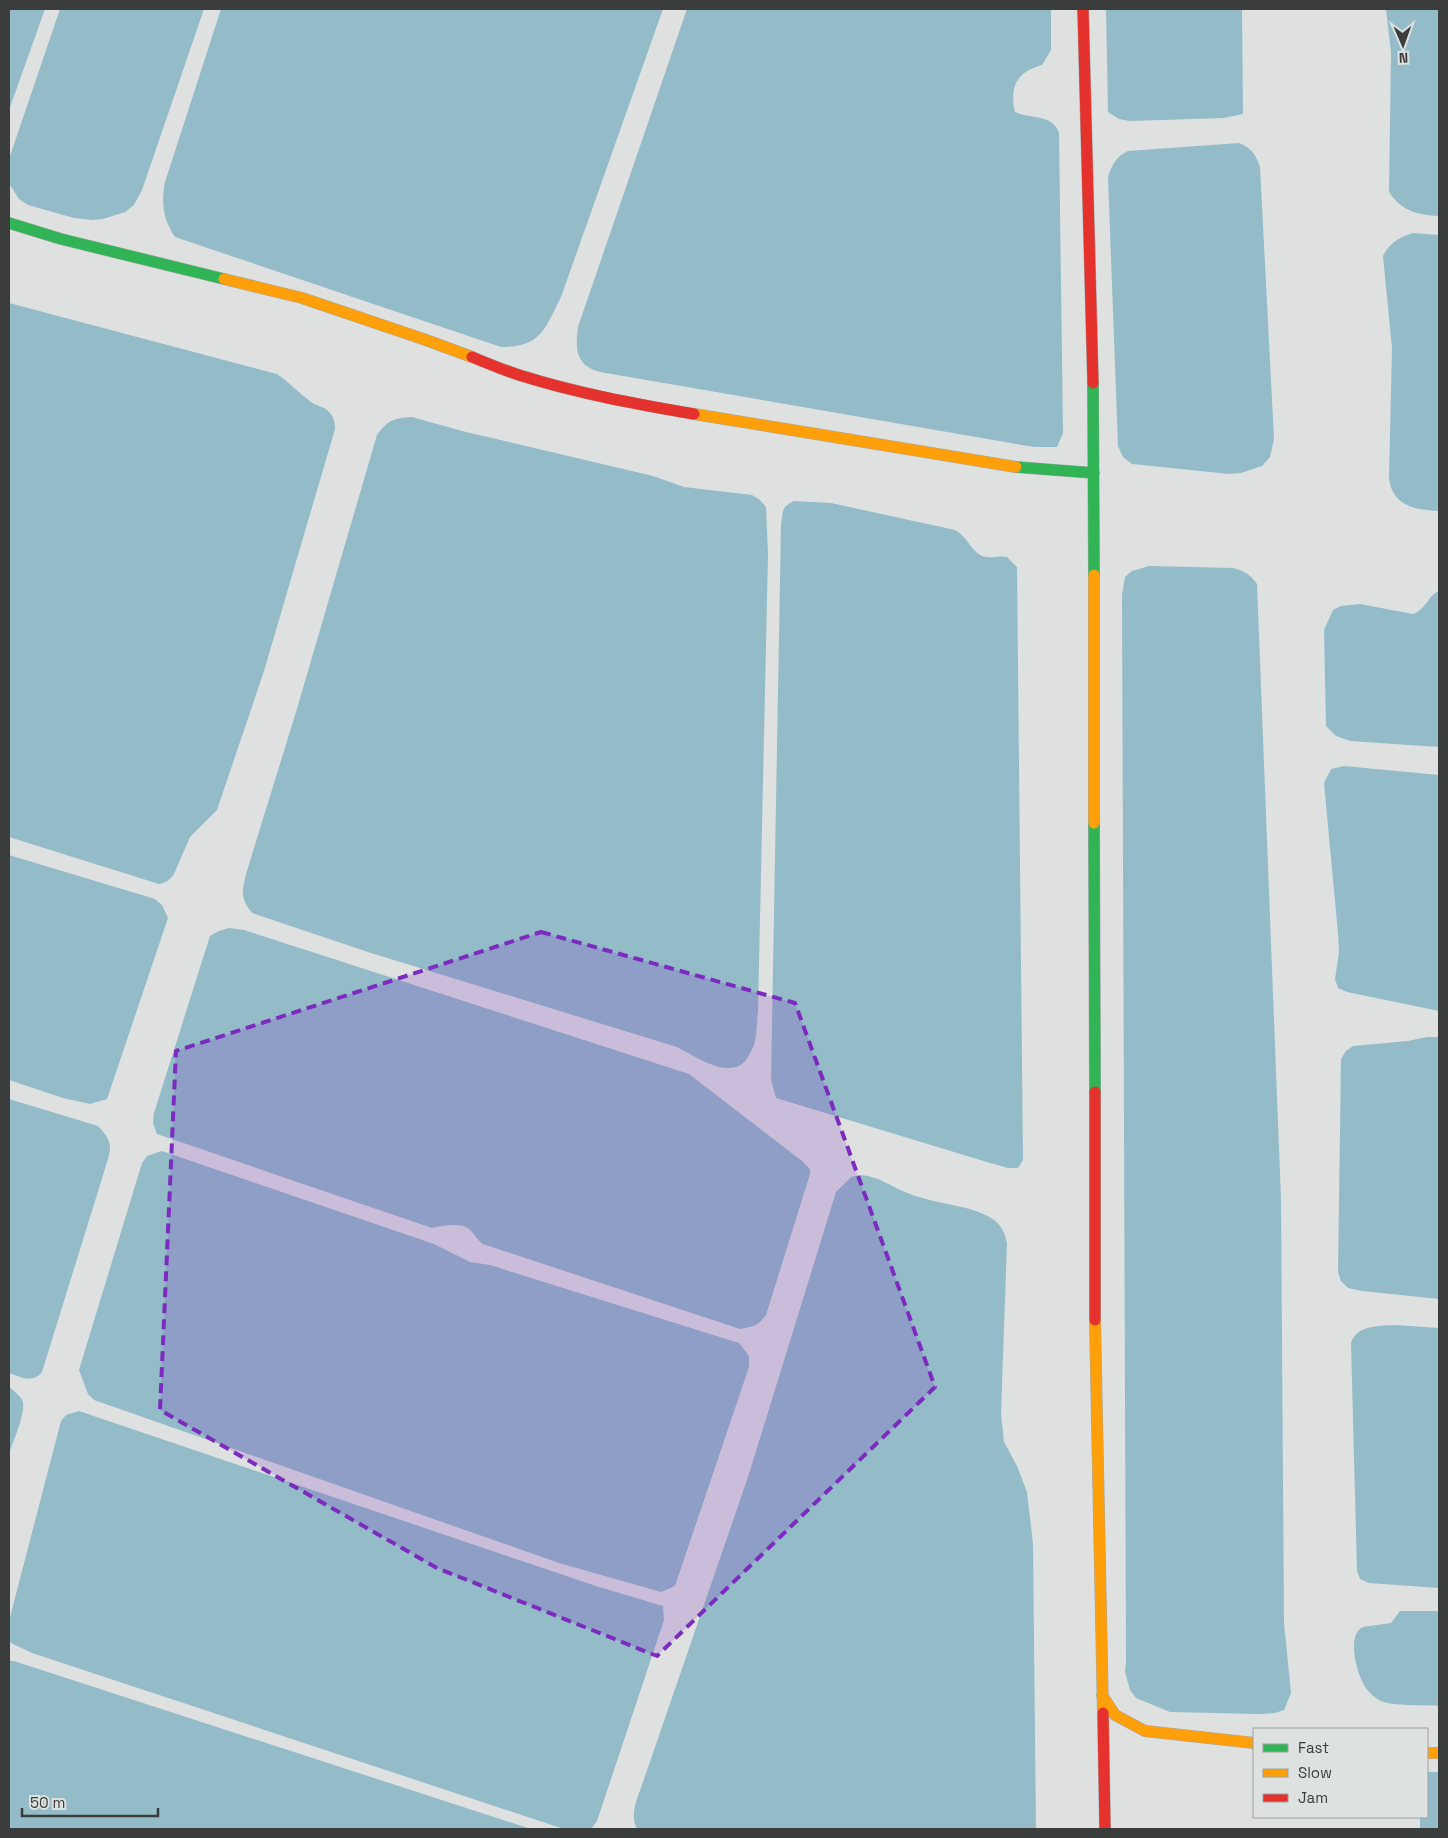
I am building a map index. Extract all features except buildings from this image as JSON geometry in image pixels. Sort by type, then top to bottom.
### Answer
[{"type":"street","points":[[1083,9],[1094,473],[1095,1325],[1105,1829]]},
{"type":"street","points":[[9,223],[61,239],[302,298],[426,340],[518,375],[569,389],[642,405],[1015,467],[1094,473]]},
{"type":"street","points":[[1102,1695],[1116,1715],[1145,1731],[1202,1739],[1253,1743]]},
{"type":"highlighted area","points":[[541,932],[795,1003],[935,1387],[657,1656],[437,1568],[160,1410],[176,1051]]},
{"type":"water","points":[[9,9],[45,9],[9,110]]},
{"type":"water","points":[[60,9],[204,9],[142,190],[134,205],[125,212],[103,219],[74,218],[28,205],[19,199],[10,185],[10,156]]},
{"type":"water","points":[[221,9],[663,9],[561,297],[551,318],[540,334],[525,344],[501,347],[175,237],[164,211],[165,182]]},
{"type":"water","points":[[687,9],[1051,9],[1051,50],[1042,65],[1026,72],[1017,81],[1014,88],[1013,103],[1015,112],[1047,120],[1056,127],[1059,133],[1063,433],[1057,447],[1034,447],[600,372],[592,369],[582,361],[577,350],[578,327]]},
{"type":"water","points":[[1106,9],[1242,9],[1243,114],[1224,118],[1130,121],[1119,119],[1108,112]]},
{"type":"water","points":[[1386,9],[1439,9],[1439,216],[1424,215],[1411,211],[1399,204],[1389,192],[1391,52]]},
{"type":"water","points":[[1239,143],[1253,152],[1260,167],[1274,439],[1270,457],[1262,466],[1241,473],[1229,474],[1132,464],[1123,457],[1118,446],[1108,177],[1117,158],[1128,151]]},
{"type":"water","points":[[1412,233],[1439,235],[1439,511],[1414,508],[1406,505],[1395,495],[1389,478],[1392,348],[1383,256],[1395,242]]},
{"type":"water","points":[[9,303],[277,374],[311,402],[326,409],[332,415],[334,422],[335,429],[264,671],[217,810],[190,837],[174,874],[169,880],[161,884],[9,837]]},
{"type":"water","points":[[412,417],[462,431],[653,476],[684,487],[752,495],[766,507],[768,554],[758,1010],[755,1043],[743,1063],[735,1067],[715,1066],[677,1047],[371,953],[252,913],[245,903],[243,890],[246,874],[296,712],[377,435],[392,421]]},
{"type":"water","points":[[794,501],[831,503],[955,530],[963,536],[978,554],[988,557],[1007,557],[1017,567],[1023,1160],[1018,1168],[1008,1168],[987,1162],[776,1098],[771,1080],[781,525],[785,508]]},
{"type":"water","points":[[1149,566],[1233,568],[1246,573],[1257,584],[1281,1199],[1284,1623],[1291,1693],[1284,1710],[1275,1713],[1170,1712],[1136,1698],[1130,1690],[1125,1672],[1122,595],[1125,577],[1132,571]]},
{"type":"water","points":[[1439,591],[1439,747],[1350,741],[1336,736],[1326,726],[1324,630],[1333,610],[1341,606],[1360,604],[1413,614],[1418,612]]},
{"type":"water","points":[[1344,766],[1439,775],[1439,1011],[1347,992],[1338,988],[1335,979],[1339,952],[1338,933],[1324,783],[1331,769]]},
{"type":"water","points":[[9,855],[155,899],[162,905],[168,918],[107,1099],[90,1104],[63,1098],[9,1080]]},
{"type":"water","points":[[229,928],[244,930],[689,1074],[810,1169],[766,1315],[755,1325],[740,1329],[483,1244],[465,1227],[451,1225],[432,1228],[157,1134],[153,1123],[154,1113],[210,936]]},
{"type":"water","points":[[1427,1037],[1439,1037],[1439,1299],[1348,1288],[1341,1281],[1338,1272],[1341,1059],[1346,1051],[1353,1046],[1408,1041]]},
{"type":"water","points":[[9,1099],[98,1126],[104,1132],[110,1148],[42,1372],[30,1379],[9,1373]]},
{"type":"water","points":[[162,1151],[434,1244],[470,1262],[490,1265],[739,1343],[749,1356],[749,1367],[675,1586],[661,1592],[559,1563],[94,1400],[88,1394],[79,1370],[142,1163],[147,1156]]},
{"type":"water","points":[[860,1175],[880,1180],[904,1192],[986,1215],[994,1220],[1003,1230],[1007,1243],[1001,1413],[1004,1442],[1017,1466],[1027,1492],[1033,1544],[1036,1829],[637,1829],[634,1811],[637,1800],[748,1477],[836,1192],[851,1177]]},
{"type":"water","points":[[1394,1325],[1439,1328],[1439,1588],[1369,1583],[1360,1579],[1357,1571],[1351,1343],[1354,1337],[1363,1330],[1375,1326]]},
{"type":"water","points":[[9,1387],[21,1398],[23,1408],[21,1421],[9,1454]]},
{"type":"water","points":[[79,1411],[596,1586],[663,1606],[664,1620],[597,1821],[591,1829],[564,1829],[32,1653],[11,1643],[9,1640],[9,1621],[61,1421],[66,1415]]},
{"type":"water","points":[[1400,1611],[1439,1611],[1439,1706],[1386,1703],[1376,1698],[1363,1684],[1354,1652],[1355,1637],[1358,1631],[1363,1627],[1391,1623]]},
{"type":"water","points":[[9,1661],[14,1661],[531,1829],[9,1829]]},
{"type":"water","points":[[1428,1772],[1439,1772],[1439,1829],[1420,1829],[1420,1818],[1428,1818]]},
{"type":"traffic: fast","points":[[9,223],[61,239],[224,279]]},
{"type":"traffic: fast","points":[[1093,383],[1094,575]]},
{"type":"traffic: fast","points":[[1016,467],[1094,473]]},
{"type":"traffic: fast","points":[[1094,823],[1095,1092]]},
{"type":"traffic: slow","points":[[224,279],[302,298],[472,357]]},
{"type":"traffic: slow","points":[[694,414],[1016,467]]},
{"type":"traffic: slow","points":[[1094,575],[1094,823]]},
{"type":"traffic: slow","points":[[1095,1320],[1103,1713]]},
{"type":"traffic: slow","points":[[1102,1695],[1115,1715],[1145,1731],[1253,1743]]},
{"type":"traffic: slow","points":[[1428,1753],[1439,1753]]},
{"type":"traffic: jam","points":[[1083,9],[1093,383]]},
{"type":"traffic: jam","points":[[472,357],[513,373],[584,393],[694,414]]},
{"type":"traffic: jam","points":[[1095,1092],[1095,1320]]},
{"type":"traffic: jam","points":[[1103,1713],[1105,1829]]}]
